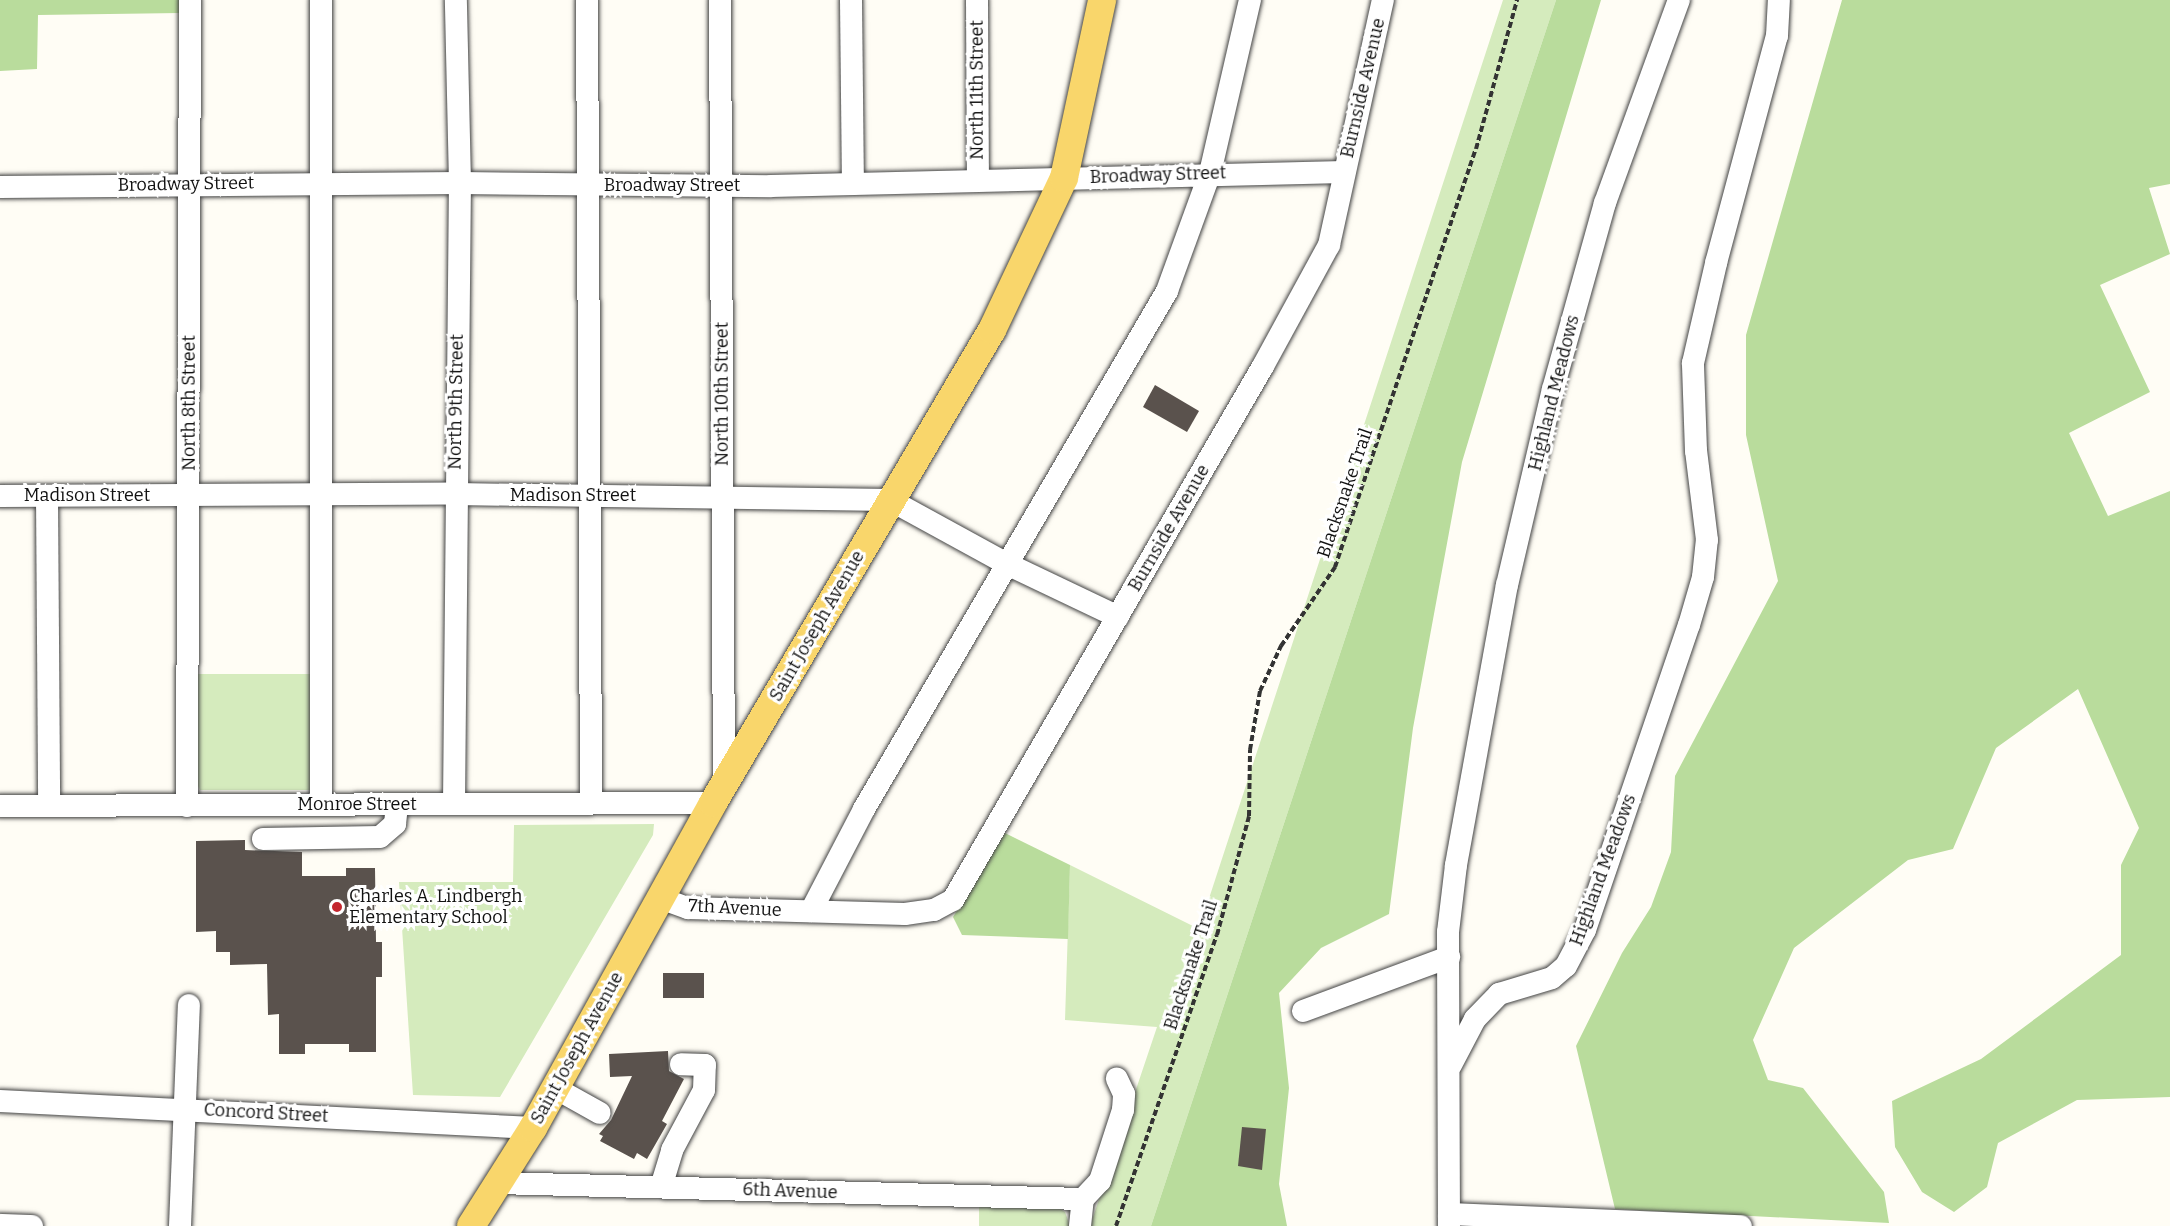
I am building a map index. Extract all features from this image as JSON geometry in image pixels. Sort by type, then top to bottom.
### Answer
[{"type":"main road","name":"Saint Joseph Avenue","points":[[471,1226],[533,1128],[719,795],[890,500],[992,330],[1064,178],[1102,0]]},
{"type":"street","name":"North 8th Street","points":[[187,806],[190,0]]},
{"type":"street","points":[[321,0],[321,804]]},
{"type":"street","name":"North 9th Street","points":[[454,804],[455,494],[460,183],[456,0]]},
{"type":"street","points":[[587,0],[586,185],[591,802]]},
{"type":"street","name":"North 10th Street","points":[[719,795],[723,496],[720,0]]},
{"type":"street","points":[[852,0],[853,184]]},
{"type":"street","name":"North 11th Street","points":[[977,0],[978,180]]},
{"type":"street","points":[[811,911],[864,809],[1005,563],[1167,291],[1210,173],[1250,0]]},
{"type":"street","name":"Burnside Avenue","points":[[811,911],[904,914],[934,910],[953,900],[1118,617],[1329,245],[1383,0]]},
{"type":"street","name":"Highland Meadows","points":[[1449,1069],[1449,957],[1456,865],[1507,585],[1553,388],[1605,203],[1679,0]]},
{"type":"street","name":"Highland Meadows","points":[[1449,1069],[1475,1019],[1499,994],[1552,978],[1566,966],[1585,930],[1689,625],[1703,577],[1707,540],[1696,450],[1693,363],[1716,263],[1778,36],[1779,0]]},
{"type":"street","name":"Broadway Street","points":[[0,187],[321,183],[721,186],[1210,173],[1344,172]]},
{"type":"street","name":"Madison Street","points":[[0,496],[455,494],[890,500],[1005,563],[1118,617]]},
{"type":"street","points":[[47,496],[49,806]]},
{"type":"street","name":"Monroe Street","points":[[0,806],[591,802],[719,795]]},
{"type":"street","points":[[263,838],[380,837],[395,824],[397,804]]},
{"type":"street","name":"7th Avenue","points":[[660,898],[688,908],[811,911]]},
{"type":"street","points":[[1303,1011],[1449,957]]},
{"type":"street","points":[[180,1226],[189,1005]]},
{"type":"street","points":[[661,1187],[672,1150],[704,1090],[705,1065],[681,1064]]},
{"type":"street","points":[[1449,1069],[1449,1220],[1741,1226]]},
{"type":"street","points":[[1080,1226],[1083,1199],[1100,1180],[1123,1110],[1124,1094],[1117,1079]]},
{"type":"street","points":[[555,1088],[600,1113]]},
{"type":"street","name":"Concord Street","points":[[0,1101],[533,1128]]},
{"type":"street","name":"6th Avenue","points":[[498,1183],[1083,1199]]},
{"type":"street","points":[[0,1225],[32,1226]]},
{"type":"path","name":"Blacksnake Trail","points":[[1116,1226],[1223,913],[1249,816],[1251,750],[1260,691],[1281,646],[1335,567],[1476,149],[1517,0]]},
{"type":"green space","points":[[0,0],[197,0],[180,13],[38,15],[37,69],[0,71]]},
{"type":"green space","points":[[1503,0],[1556,0],[1151,1226],[1090,1226],[1157,1027],[1065,1020],[1070,865],[1199,929]]},
{"type":"green space","points":[[1556,0],[1601,0],[1462,462],[1413,728],[1389,914],[1321,948],[1279,993],[1289,1088],[1279,1184],[1287,1226],[1151,1226]]},
{"type":"green space","points":[[1842,0],[2170,0],[2170,184],[2149,188],[2170,254],[2100,285],[2150,392],[2069,433],[2108,516],[2170,491],[2170,1097],[2077,1100],[1998,1143],[1987,1187],[1954,1212],[1922,1192],[1895,1147],[1892,1101],[1981,1059],[2121,955],[2121,865],[2139,828],[2078,689],[1996,748],[1953,849],[1908,860],[1794,948],[1753,1040],[1768,1080],[1803,1088],[1884,1192],[1889,1223],[1615,1209],[1576,1046],[1622,953],[1651,907],[1671,852],[1675,776],[1778,581],[1746,435],[1746,335]]},
{"type":"green space","points":[[196,674],[315,674],[316,790],[200,790],[196,782]]},
{"type":"green space","points":[[654,824],[653,835],[500,1097],[413,1095],[399,882],[513,882],[514,825]]},
{"type":"green space","points":[[1005,833],[1070,865],[1068,939],[962,935],[953,917]]},
{"type":"green space","points":[[979,1200],[1053,1204],[1065,1212],[1070,1226],[979,1226]]},
{"type":"building","points":[[1155,385],[1199,411],[1187,432],[1143,407]]},
{"type":"building","name":"Charles A. Lindbergh Elementary School","points":[[245,840],[245,850],[302,852],[302,876],[346,876],[346,868],[375,868],[376,942],[382,942],[382,977],[376,977],[376,1052],[349,1052],[349,1044],[305,1044],[305,1054],[279,1054],[279,1014],[268,1015],[267,964],[230,965],[230,952],[216,952],[216,931],[196,932],[196,841]]},
{"type":"building","points":[[663,973],[704,973],[704,998],[663,998]]},
{"type":"building","points":[[668,1051],[669,1071],[684,1079],[662,1121],[667,1124],[647,1159],[637,1153],[634,1159],[600,1141],[603,1136],[599,1134],[611,1120],[632,1076],[610,1077],[609,1054]]},
{"type":"building","points":[[1242,1127],[1266,1129],[1262,1170],[1238,1166]]},
{"type":"place","name":"Charles A. Lindbergh Elementary School","points":[[337,907]]}]
